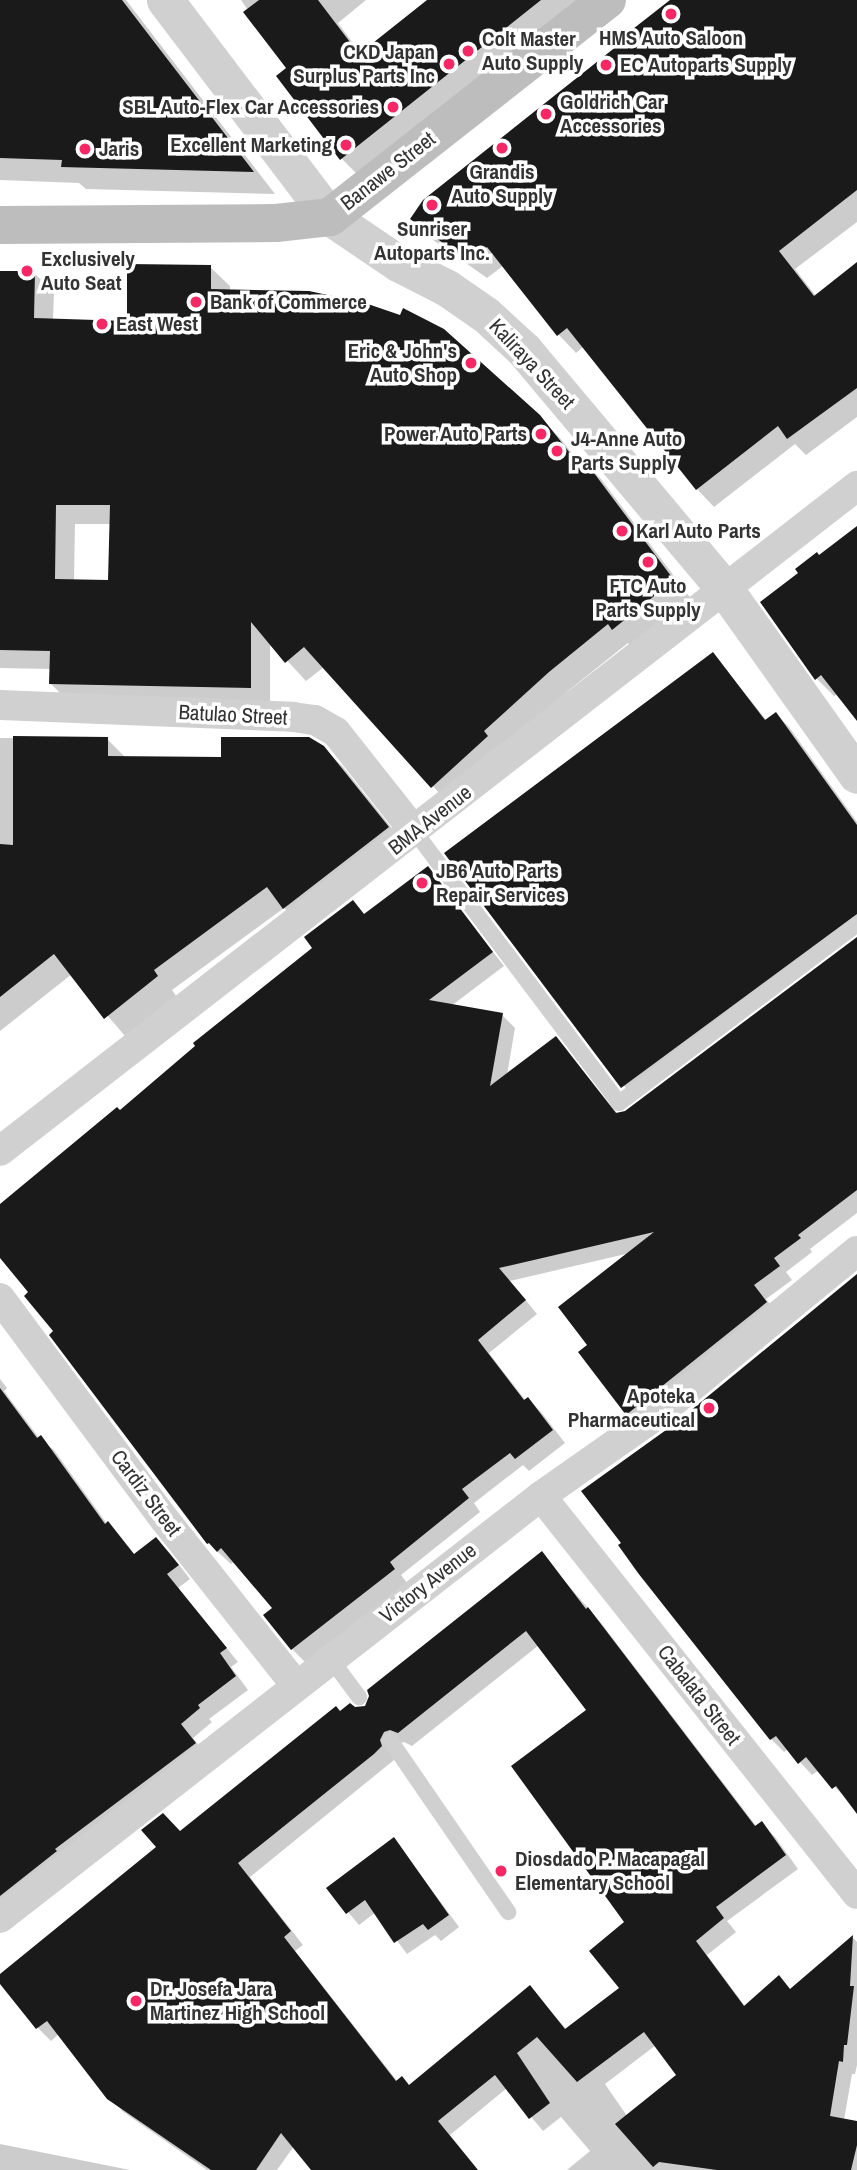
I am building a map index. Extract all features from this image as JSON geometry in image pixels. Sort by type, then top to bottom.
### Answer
[{"type":"main road","name":"Banawe Street","points":[[0,225],[276,223],[330,217],[607,0]]},
{"type":"street","name":"Kaliraya Street","points":[[165,0],[330,217],[398,263],[447,288],[486,314],[524,350],[724,588],[857,775]]},
{"type":"street","name":"BMA Avenue","points":[[0,1151],[415,832],[857,486]]},
{"type":"street","name":"Batulao Street","points":[[0,705],[315,720],[336,732],[415,832]]},
{"type":"street","name":"Victory Avenue","points":[[0,1919],[330,1658],[541,1496],[662,1411],[857,1251]]},
{"type":"street","name":"Cardiz Street","points":[[0,1298],[165,1520],[296,1685]]},
{"type":"street","name":"Cabalata Street","points":[[541,1496],[857,1894]]},
{"type":"lane","points":[[415,832],[619,1103],[857,924]]},
{"type":"lane","points":[[330,1658],[359,1697]]},
{"type":"lane","points":[[390,1740],[508,1912]]},
{"type":"building","points":[[0,0],[122,0],[254,172],[61,167],[62,160],[0,158]]},
{"type":"building","points":[[259,0],[318,0],[359,54],[427,0],[541,0],[340,160],[276,76],[286,68],[243,12]]},
{"type":"building","points":[[670,0],[857,0],[857,190],[779,251],[814,296],[857,262],[857,388],[787,439],[778,426],[696,490],[567,328],[557,336],[487,247],[469,262],[410,219],[423,200],[617,46],[615,43]]},
{"type":"building","points":[[127,264],[211,265],[211,289],[309,291],[365,303],[400,315],[403,308],[444,329],[540,415],[577,462],[582,457],[674,580],[612,630],[608,624],[549,672],[484,731],[488,736],[431,788],[304,647],[285,663],[251,622],[251,688],[49,684],[50,651],[0,650],[0,271],[35,271],[34,318],[127,321]],"holes":[[[56,505],[110,505],[108,580],[55,579]]]},
{"type":"building","points":[[857,526],[857,721],[821,675],[815,680],[760,602],[798,573],[795,569],[817,552],[819,555]]},
{"type":"building","points":[[713,652],[765,720],[776,712],[857,825],[857,914],[621,1088],[444,853]]},
{"type":"building","points":[[13,736],[108,737],[108,756],[221,757],[221,737],[309,737],[324,746],[389,827],[283,909],[267,887],[154,970],[158,976],[104,1019],[54,954],[0,997],[0,844],[13,845]]},
{"type":"building","points":[[428,866],[493,952],[429,1000],[503,1013],[490,1086],[556,1036],[616,1113],[625,1111],[857,937],[857,1190],[798,1235],[801,1238],[774,1258],[780,1266],[754,1285],[767,1302],[626,1415],[578,1352],[587,1345],[558,1307],[654,1232],[499,1268],[526,1300],[478,1340],[524,1400],[528,1397],[553,1430],[515,1459],[510,1453],[462,1489],[469,1498],[390,1562],[395,1569],[291,1650],[263,1615],[272,1608],[221,1548],[217,1552],[207,1544],[49,1335],[53,1331],[24,1296],[28,1292],[0,1258],[0,1204],[117,1107],[120,1110],[195,1046],[193,1043],[312,948],[304,937],[353,900],[364,914]]},
{"type":"building","points":[[857,1274],[857,1814],[836,1786],[832,1789],[806,1757],[798,1764],[776,1736],[770,1740],[638,1573],[618,1545],[621,1543],[581,1491],[673,1425]]},
{"type":"building","points":[[0,1388],[37,1438],[41,1435],[105,1524],[108,1521],[134,1554],[156,1537],[179,1565],[167,1574],[227,1648],[220,1653],[236,1676],[198,1705],[200,1708],[181,1724],[196,1743],[55,1849],[57,1851],[0,1896]]},
{"type":"building","points":[[542,1551],[755,1826],[762,1821],[786,1855],[716,1907],[724,1918],[696,1941],[744,2006],[779,1975],[790,1989],[853,1935],[850,1986],[854,1986],[847,2045],[844,2045],[843,2062],[839,2061],[830,2116],[857,2121],[857,2145],[851,2170],[717,2170],[659,2162],[653,2167],[615,2124],[676,2075],[644,2032],[577,2082],[537,2037],[517,2053],[550,2103],[529,2119],[495,2075],[438,2121],[478,2170],[311,2170],[281,2133],[256,2170],[211,2170],[107,2099],[47,2021],[36,2029],[0,1984],[0,1974],[156,1847],[141,1830],[163,1813],[180,1831],[336,1706],[340,1711],[350,1703],[355,1707],[365,1706],[369,1696],[367,1690]],"holes":[[[526,1631],[586,1710],[511,1766],[624,1922],[589,1951],[619,1988],[565,2029],[530,1985],[409,2085],[402,2076],[396,2081],[284,1937],[291,1931],[238,1863],[374,1754],[382,1746],[380,1740],[384,1732],[390,1730],[398,1733]]]},
{"type":"building","points":[[394,1837],[449,1915],[428,1930],[423,1924],[394,1943],[365,1900],[346,1914],[326,1888]]},
{"type":"place","name":"HMS Auto Saloon","points":[[671,14]]},
{"type":"place","name":"Colt Master Auto Supply","points":[[468,51]]},
{"type":"place","name":"CKD Japan Surplus Parts Inc","points":[[449,64]]},
{"type":"place","name":"EC Autoparts Supply","points":[[606,65]]},
{"type":"place","name":"SBL Auto-Flex Car Accessories","points":[[393,107]]},
{"type":"place","name":"Goldrich Car Accessories","points":[[546,114]]},
{"type":"place","name":"Excellent Marketing","points":[[346,145]]},
{"type":"place","name":"Grandis Auto Supply","points":[[502,148]]},
{"type":"place","name":"Jaris","points":[[85,149]]},
{"type":"place","name":"Sunriser Autoparts Inc.","points":[[432,205]]},
{"type":"place","name":"Exclusively Auto Seat","points":[[27,271]]},
{"type":"place","name":"Bank of Commerce","points":[[196,302]]},
{"type":"place","name":"East West","points":[[102,324]]},
{"type":"place","name":"Eric & John's Auto Shop","points":[[471,363]]},
{"type":"place","name":"Power Auto Parts","points":[[541,434]]},
{"type":"place","name":"J4-Anne Auto Parts Supply","points":[[557,451]]},
{"type":"place","name":"Karl Auto Parts","points":[[622,531]]},
{"type":"place","name":"FTC Auto Parts Supply","points":[[648,562]]},
{"type":"place","name":"JB6 Auto Parts Repair Services","points":[[422,883]]},
{"type":"place","name":"Apoteka Pharmaceutical","points":[[709,1408]]},
{"type":"place","name":"Diosdado P. Macapagal Elementary School","points":[[501,1871]]},
{"type":"place","name":"Dr. Josefa Jara Martinez High School","points":[[136,2001]]}]
